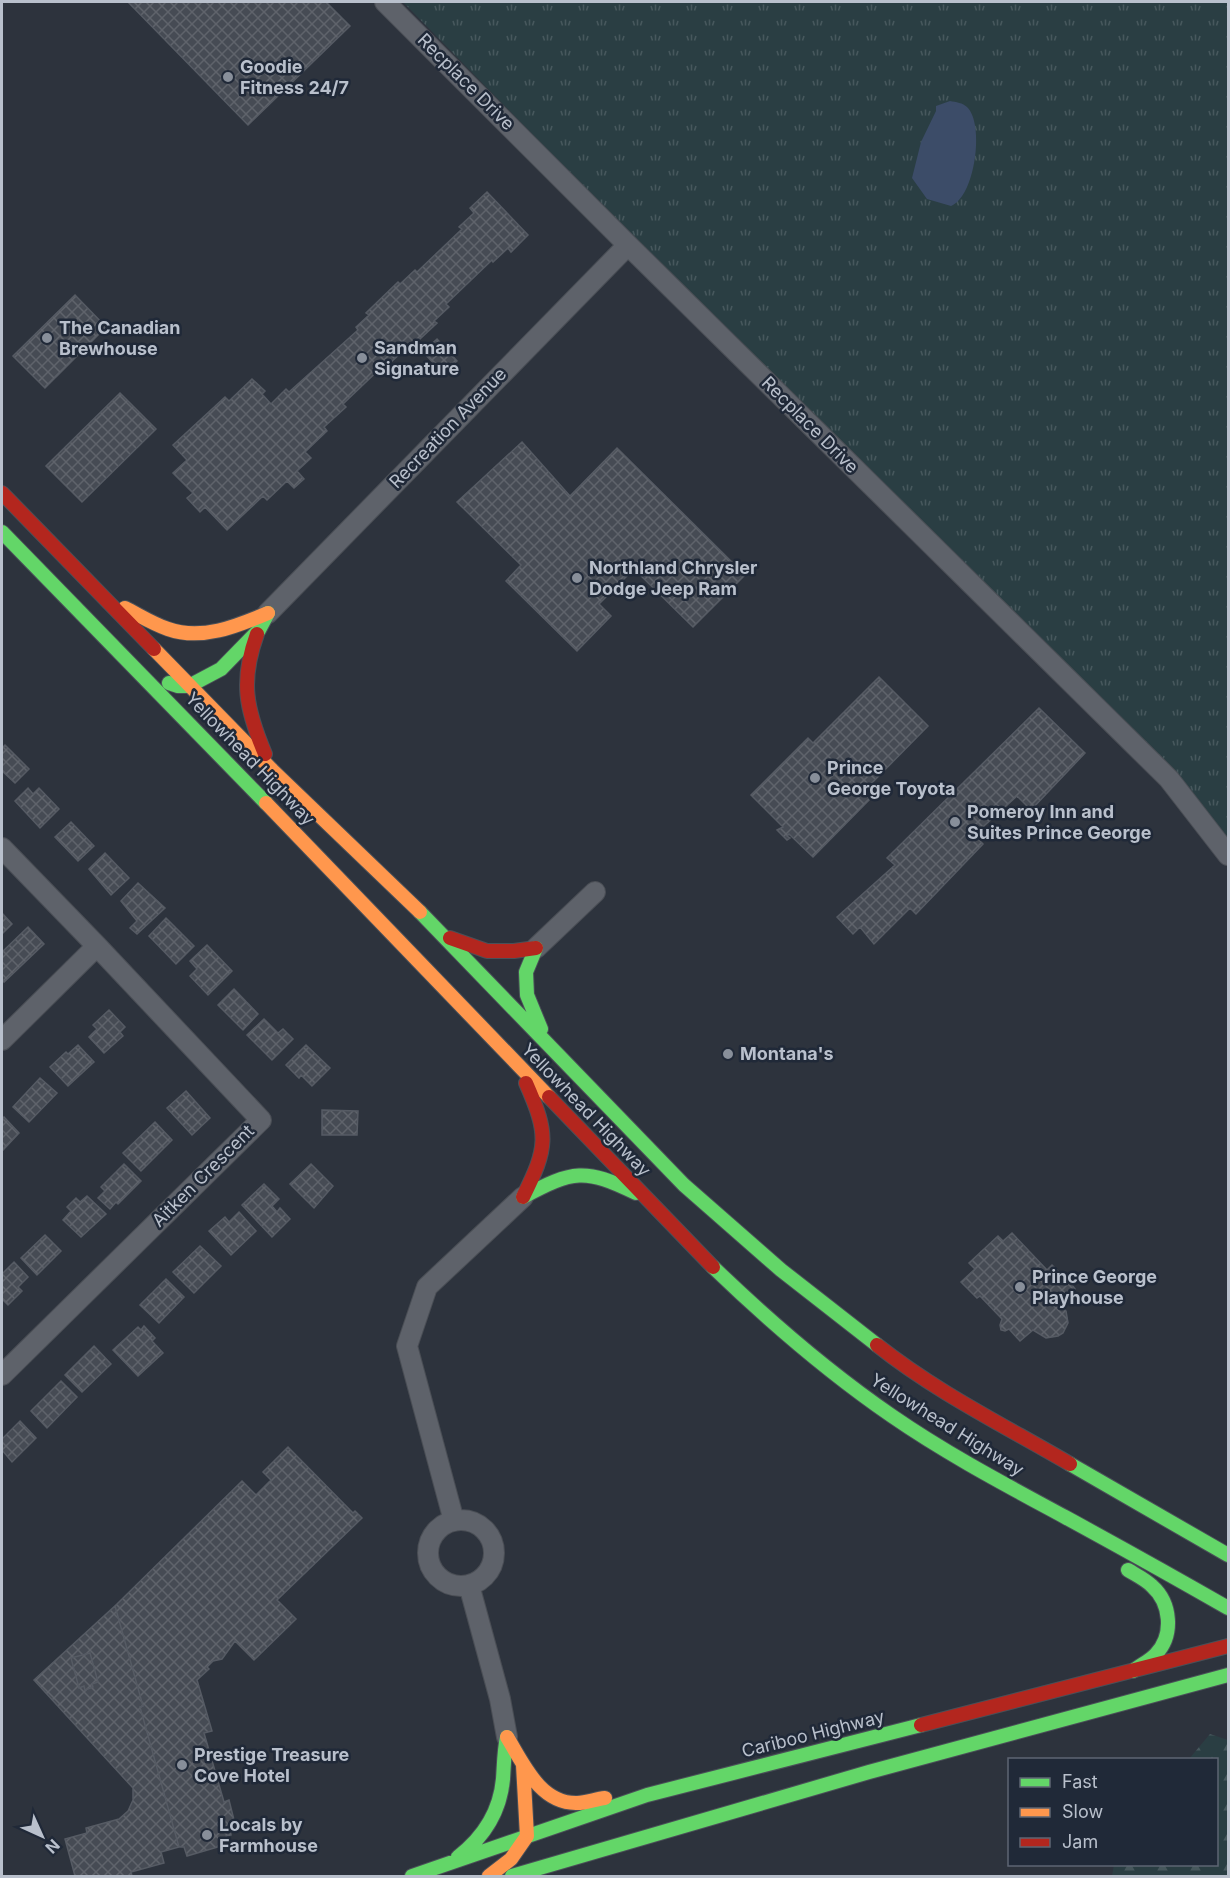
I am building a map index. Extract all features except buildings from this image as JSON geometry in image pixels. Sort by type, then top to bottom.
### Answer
[{"type":"highway","name":"Yellowhead Highway","points":[[2,493],[272,770],[446,937],[684,1185],[781,1270],[844,1321],[896,1359],[950,1394],[1222,1548],[1228,1555]]},
{"type":"highway","name":"Yellowhead Highway","points":[[2,532],[739,1292],[840,1378],[892,1416],[985,1473],[1228,1608]]},
{"type":"highway","points":[[99,593],[168,629],[183,633],[263,622]]},
{"type":"highway","points":[[108,640],[169,683],[189,686],[220,669],[263,622]]},
{"type":"highway","points":[[263,622],[253,645],[247,674],[247,706],[272,770]]},
{"type":"highway","points":[[446,937],[487,951],[536,948]]},
{"type":"highway","points":[[536,948],[526,972],[527,995],[550,1046]]},
{"type":"highway","points":[[518,1065],[536,1105],[545,1135],[540,1163],[523,1197]]},
{"type":"highway","points":[[523,1197],[573,1174],[606,1179],[647,1198]]},
{"type":"highway","points":[[985,1473],[1154,1587],[1161,1597],[1170,1620],[1164,1642],[1155,1654],[1130,1673]]},
{"type":"highway","name":"Cariboo Highway","points":[[412,1876],[647,1795],[1130,1673],[1228,1646]]},
{"type":"highway","points":[[512,1876],[863,1774],[1095,1709],[1228,1675]]},
{"type":"highway","points":[[507,1737],[532,1780],[552,1796],[575,1803],[609,1797],[647,1795]]},
{"type":"highway","points":[[450,1863],[476,1844],[496,1812],[501,1795],[502,1757],[507,1737]]},
{"type":"highway","points":[[489,1876],[507,1863],[527,1836],[523,1765]]},
{"type":"street","name":"Recplace Drive","points":[[385,2],[1169,779],[1228,855]]},
{"type":"street","name":"Recreation Avenue","points":[[263,622],[628,245]]},
{"type":"street","points":[[2,848],[98,946],[2,1040]]},
{"type":"street","points":[[536,948],[595,892]]},
{"type":"street","name":"Aitken Crescent","points":[[2,1375],[261,1120],[98,946]]},
{"type":"street","points":[[454,1521],[407,1346],[427,1287],[523,1197]]},
{"type":"street","points":[[454,1521],[471,1521],[481,1526],[493,1542],[495,1552],[490,1570],[484,1578],[469,1585],[454,1586],[444,1581],[435,1574],[428,1561],[430,1543],[434,1534],[442,1526],[454,1521]]},
{"type":"street","points":[[469,1585],[500,1699],[507,1737]]},
{"type":"green space","points":[[403,2],[1228,2],[1228,844]]},
{"type":"green space","points":[[1210,1734],[1228,1740],[1228,1876],[1112,1876],[1114,1866],[1218,1866],[1218,1758],[1190,1758]]},
{"type":"water","points":[[950,101],[967,107],[975,128],[976,143],[975,160],[966,189],[959,200],[951,206],[927,199],[912,178],[921,142],[936,111],[936,106]]},
{"type":"traffic: fast","points":[[2,532],[266,803]]},
{"type":"traffic: fast","points":[[169,683],[189,686],[221,669],[259,630],[268,613]]},
{"type":"traffic: fast","points":[[420,912],[684,1185],[781,1270],[877,1345]]},
{"type":"traffic: fast","points":[[536,948],[526,972],[527,995],[541,1029]]},
{"type":"traffic: fast","points":[[523,1197],[555,1181],[579,1176],[604,1179],[636,1193]]},
{"type":"traffic: fast","points":[[713,1267],[822,1364],[913,1430],[977,1469],[1228,1608]]},
{"type":"traffic: fast","points":[[1070,1464],[1228,1555]]},
{"type":"traffic: fast","points":[[1128,1570],[1146,1581],[1158,1593],[1168,1619],[1168,1629],[1162,1646],[1154,1656],[1133,1671]]},
{"type":"traffic: fast","points":[[512,1876],[869,1772],[1228,1675]]},
{"type":"traffic: fast","points":[[412,1876],[647,1795],[921,1725]]},
{"type":"traffic: fast","points":[[458,1857],[476,1841],[494,1813],[501,1791],[507,1737]]},
{"type":"traffic: slow","points":[[125,608],[162,627],[194,633],[206,633],[232,627],[268,613]]},
{"type":"traffic: slow","points":[[154,649],[272,770],[420,912]]},
{"type":"traffic: slow","points":[[266,803],[549,1097]]},
{"type":"traffic: slow","points":[[507,1737],[526,1770],[553,1797],[564,1802],[577,1803],[605,1798]]},
{"type":"traffic: slow","points":[[489,1876],[511,1859],[527,1836],[523,1765]]},
{"type":"traffic: jam","points":[[2,493],[154,649]]},
{"type":"traffic: jam","points":[[257,634],[248,666],[247,681],[253,723],[265,754]]},
{"type":"traffic: jam","points":[[450,938],[487,951],[536,948]]},
{"type":"traffic: jam","points":[[523,1197],[537,1165],[542,1141],[539,1116],[526,1083]]},
{"type":"traffic: jam","points":[[549,1097],[713,1267]]},
{"type":"traffic: jam","points":[[877,1345],[923,1378],[971,1408],[1070,1464]]},
{"type":"traffic: jam","points":[[921,1725],[1228,1646]]},
{"type":"place","name":"Goodie Fitness 24/7","points":[[228,77]]},
{"type":"place","name":"The Canadian Brewhouse","points":[[47,338]]},
{"type":"place","name":"Sandman Signature","points":[[362,358]]},
{"type":"place","name":"Northland Chrysler Dodge Jeep Ram","points":[[577,578]]},
{"type":"place","name":"Prince George Toyota","points":[[815,778]]},
{"type":"place","name":"Pomeroy Inn and Suites Prince George","points":[[955,822]]},
{"type":"place","name":"Montana's","points":[[728,1054]]},
{"type":"place","name":"Prince George Playhouse","points":[[1020,1287]]},
{"type":"place","name":"Prestige Treasure Cove Hotel","points":[[182,1765]]},
{"type":"place","name":"Locals by Farmhouse","points":[[207,1835]]}]
